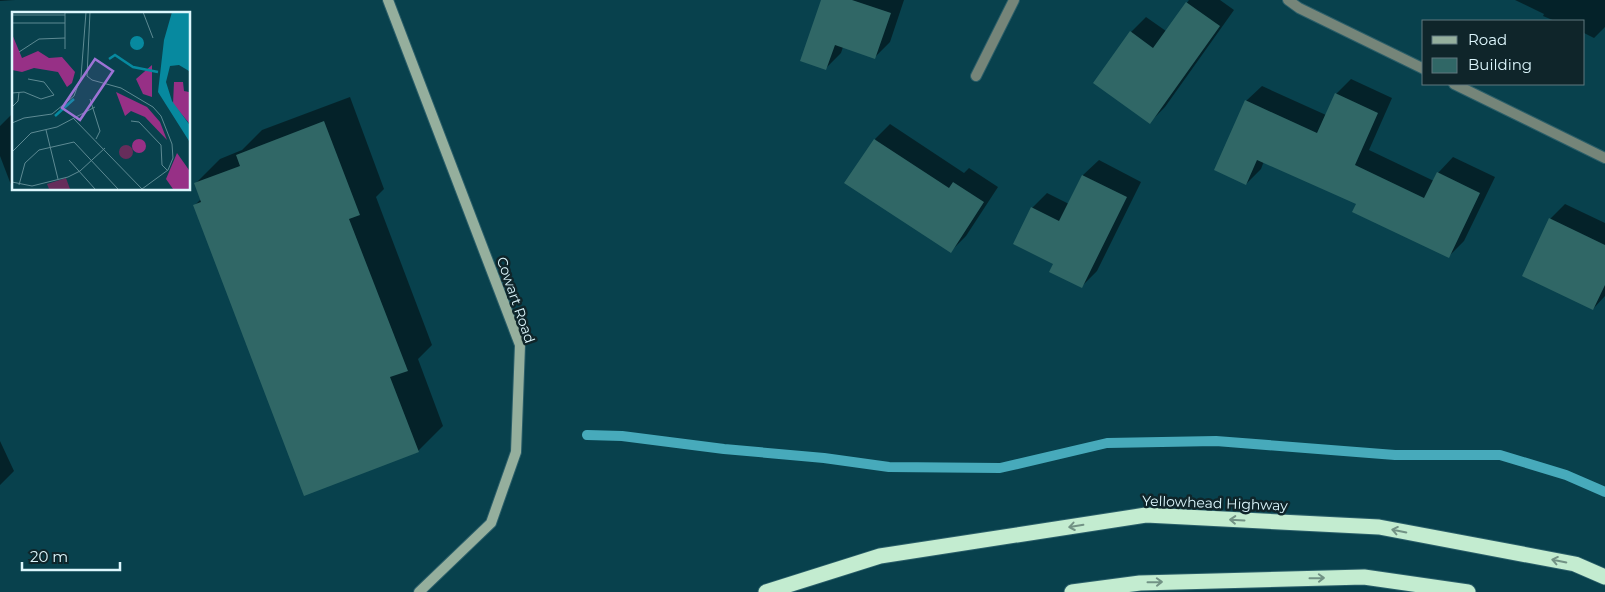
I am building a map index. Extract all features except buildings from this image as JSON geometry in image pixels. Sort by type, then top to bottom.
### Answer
[{"type":"highway","name":"Yellowhead Highway","points":[[766,592],[880,556],[1146,515],[1379,527],[1575,564],[1605,577]]},
{"type":"highway","points":[[1072,592],[1140,583],[1364,577],[1468,592]]},
{"type":"street","name":"Cowart Road","points":[[388,0],[520,345],[516,452],[491,523],[419,592]]},
{"type":"street","points":[[976,76],[1014,0]]},
{"type":"street","points":[[1288,0],[1299,8],[1422,68]]},
{"type":"street","points":[[1456,85],[1605,158]]},
{"type":"waterway","points":[[587,435],[622,436],[889,467],[1000,468],[1107,443],[1216,441],[1395,455],[1500,455],[1566,475],[1605,492]]}]
